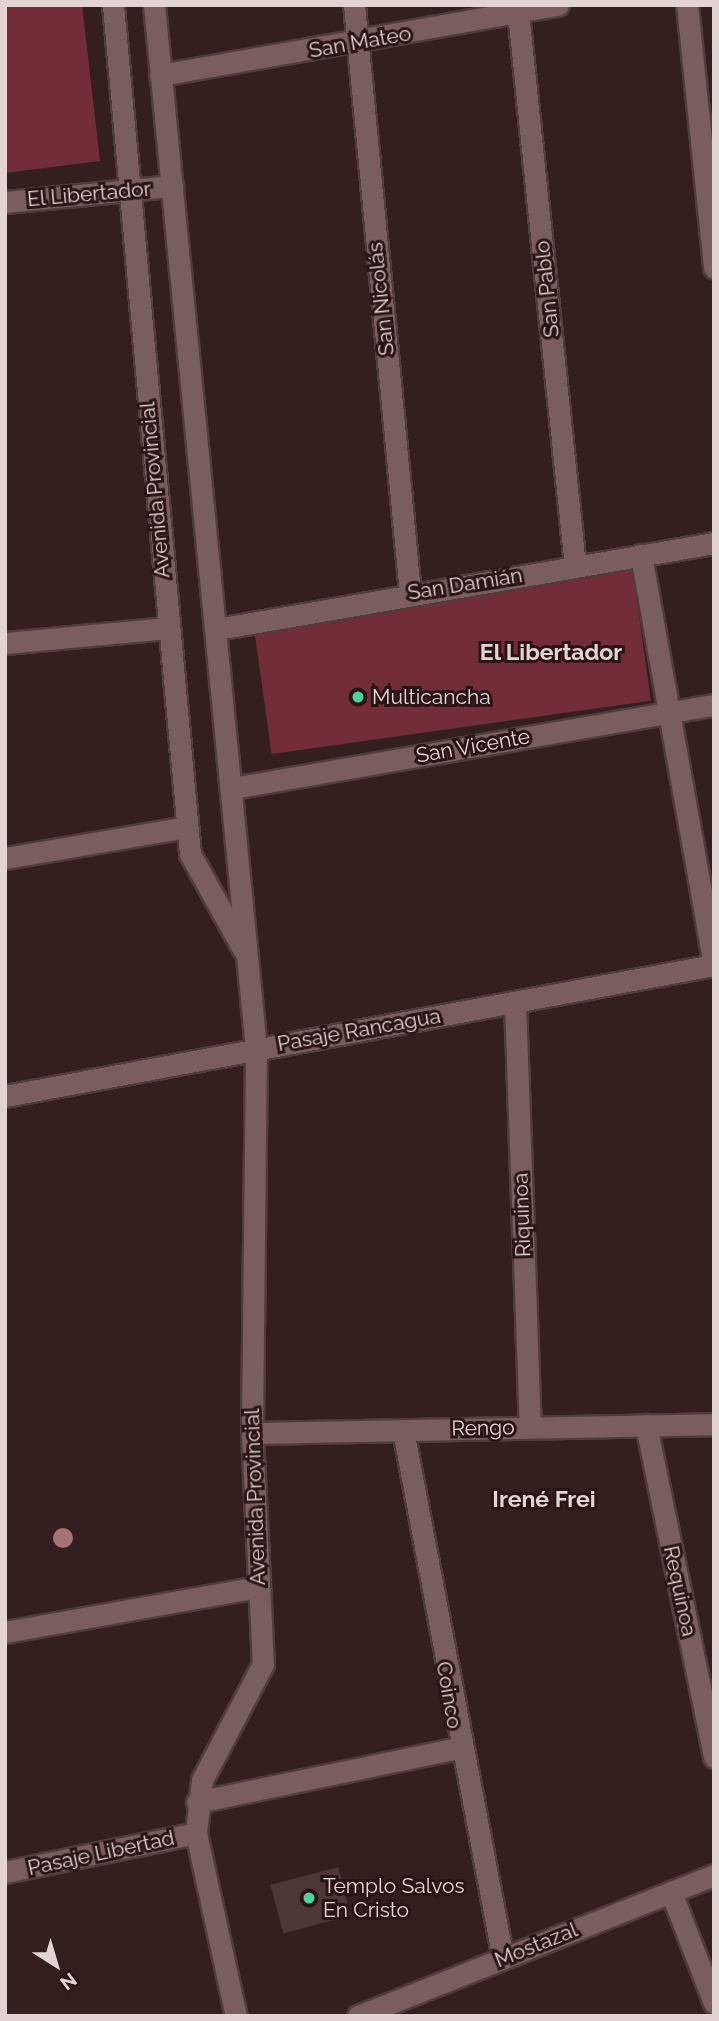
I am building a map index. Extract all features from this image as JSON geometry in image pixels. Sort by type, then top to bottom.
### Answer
[{"type":"street","name":"Avenida Provincial","points":[[113,5],[167,628],[190,853],[249,959]]},
{"type":"street","name":"Avenida Provincial","points":[[154,5],[256,1049],[252,1433],[260,1678],[202,1780],[197,1802],[196,1833],[236,2016]]},
{"type":"street","name":"San Nicolás","points":[[354,5],[410,593]]},
{"type":"street","name":"San Mateo","points":[[160,75],[356,44],[558,5]]},
{"type":"street","points":[[687,5],[714,268]]},
{"type":"street","name":"San Pablo","points":[[518,12],[575,566]]},
{"type":"street","name":"El Libertador","points":[[5,202],[172,186]]},
{"type":"street","name":"San Damián","points":[[217,629],[410,593],[714,542]]},
{"type":"street","points":[[641,555],[714,965]]},
{"type":"street","points":[[5,643],[167,628]]},
{"type":"street","name":"San Vicente","points":[[232,788],[714,705]]},
{"type":"street","points":[[5,858],[187,827]]},
{"type":"street","name":"Pasaje Rancagua","points":[[5,1096],[714,965]]},
{"type":"street","name":"Riquinoa","points":[[515,1002],[530,1427]]},
{"type":"street","name":"Rengo","points":[[252,1433],[714,1424]]},
{"type":"street","name":"Requinoa","points":[[646,1425],[714,1757]]},
{"type":"street","name":"Coinco","points":[[403,1430],[458,1748],[503,1959]]},
{"type":"street","points":[[5,1632],[257,1587]]},
{"type":"street","points":[[197,1802],[458,1748]]},
{"type":"street","name":"Pasaje Libertad","points":[[5,1872],[196,1833]]},
{"type":"street","name":"Mostazal","points":[[358,2016],[714,1875]]},
{"type":"street","points":[[671,1892],[714,2003]]},
{"type":"shaded area","points":[[5,5],[82,5],[100,161],[5,173]]},
{"type":"shaded area","points":[[632,566],[651,701],[272,754],[253,619]]},
{"type":"building","name":"Templo Salvos En Cristo","points":[[338,1867],[351,1915],[283,1933],[270,1885]]},
{"type":"place","name":"Multicancha","points":[[358,697]]},
{"type":"place","name":"Templo Salvos En Cristo","points":[[309,1898]]},
{"type":"district","name":"El Libertador","points":[[551,652]]},
{"type":"district","name":"Irené Frei","points":[[544,1499]]}]
